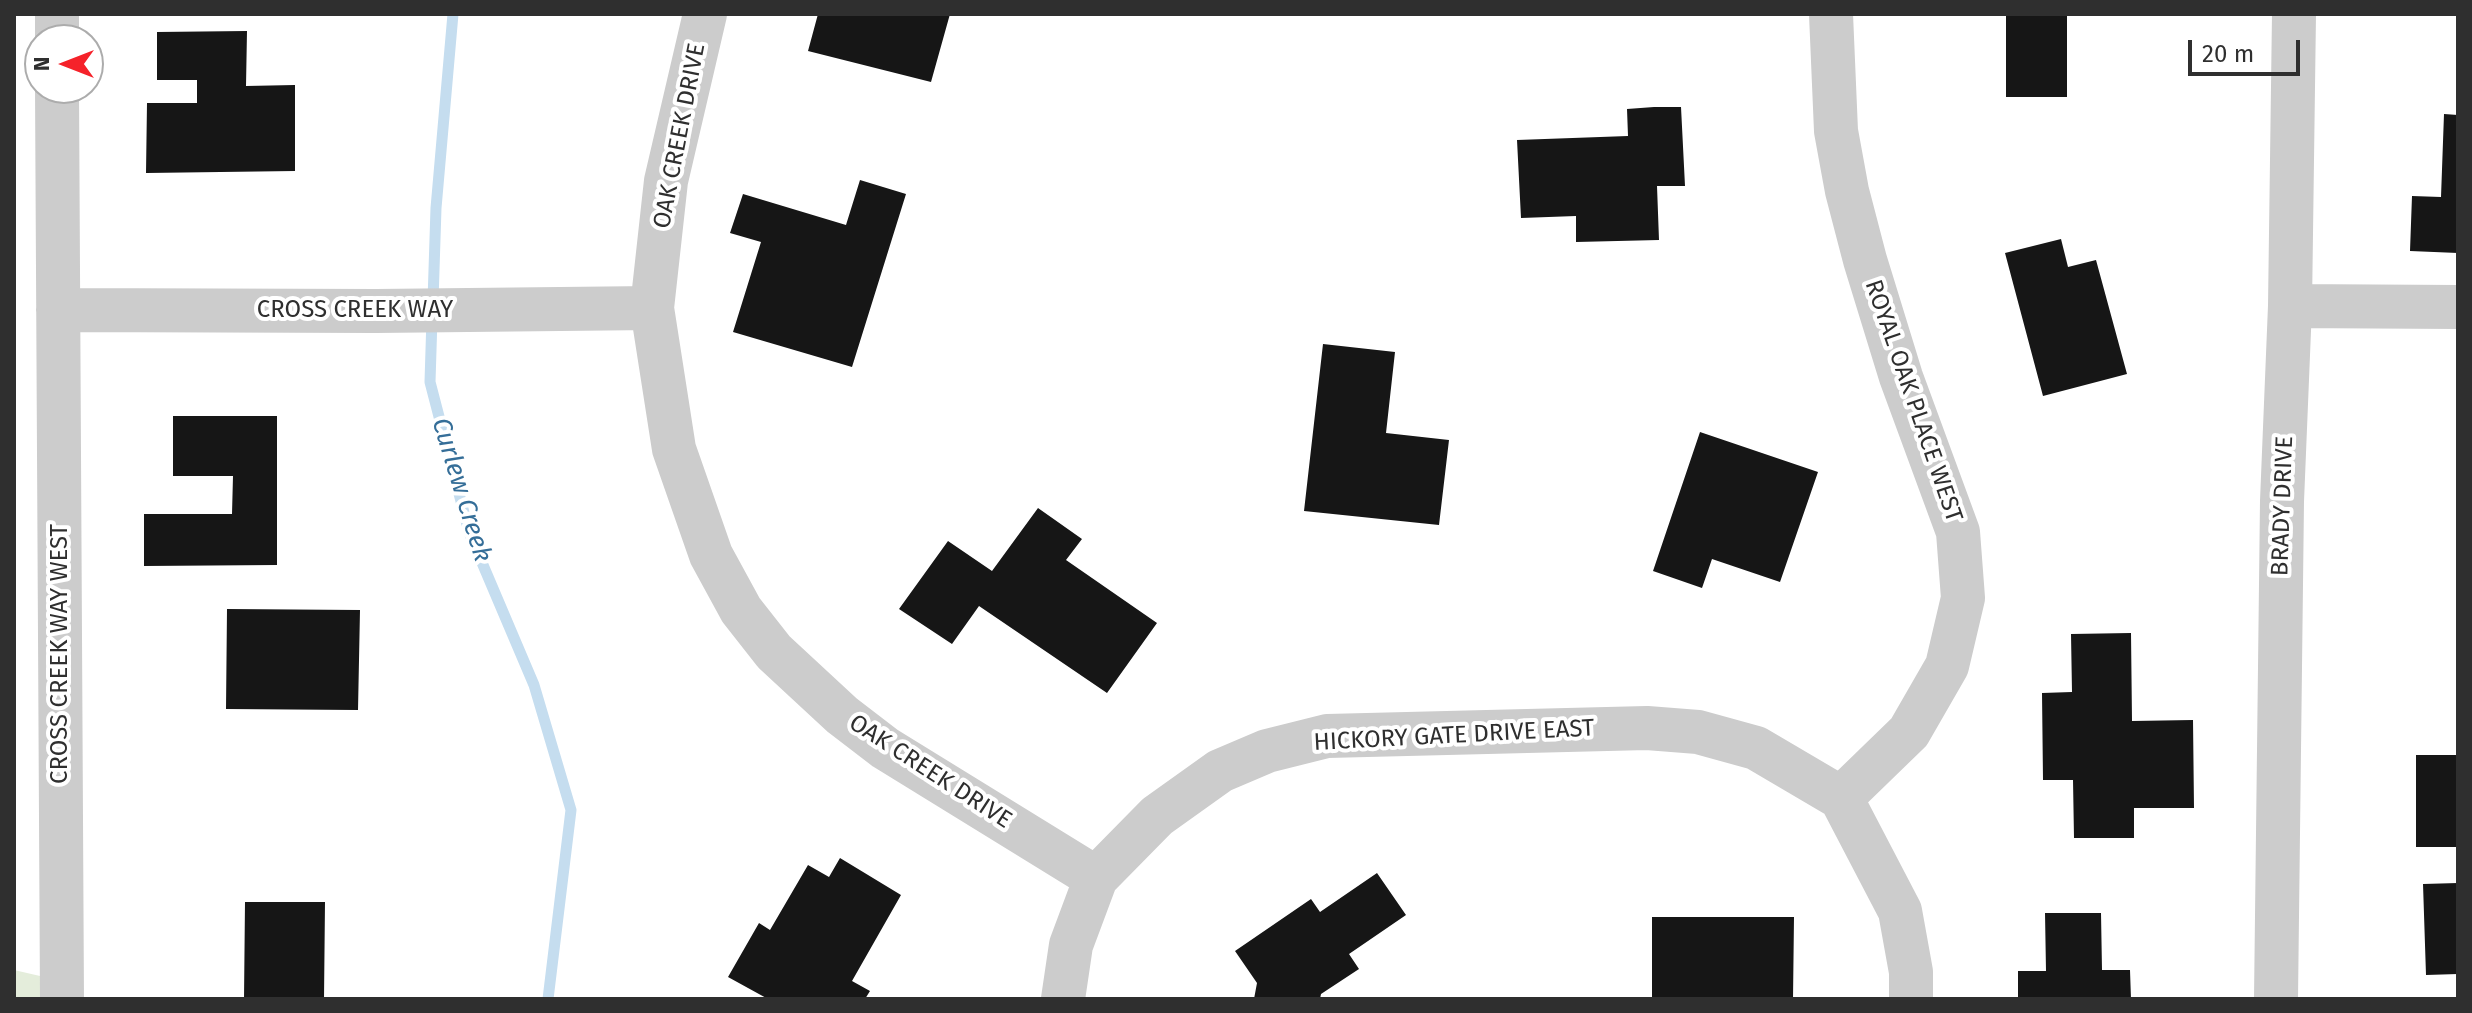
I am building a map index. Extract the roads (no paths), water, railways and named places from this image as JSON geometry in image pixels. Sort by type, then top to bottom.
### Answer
[{"type":"street","name":"OAK CREEK DRIVE","points":[[705,14],[666,181],[652,308],[674,449],[711,555],[741,610],[774,652],[842,715],[885,748],[1096,878]]},
{"type":"street","name":"ROYAL OAK PLACE WEST","points":[[1831,14],[1836,131],[1847,191],[1901,377],[1958,532],[1963,598],[1947,666],[1909,732],[1841,798]]},
{"type":"street","name":"BRADY DRIVE","points":[[2276,999],[2282,501],[2290,306],[2294,14]]},
{"type":"street","name":"CROSS CREEK WAY WEST","points":[[57,104],[62,999]]},
{"type":"street","points":[[2290,306],[2439,307]]},
{"type":"street","name":"CROSS CREEK WAY","points":[[58,310],[652,308]]},
{"type":"street","name":"HICKORY GATE DRIVE EAST","points":[[1096,878],[1157,816],[1220,771],[1267,751],[1327,736],[1647,728],[1698,732],[1756,748],[1841,798]]},
{"type":"street","points":[[1841,798],[1900,911],[1911,972],[1911,999]]},
{"type":"street","points":[[1063,999],[1071,945],[1096,878]]},
{"type":"waterway","name":"Curlew Creek","points":[[433,301],[436,208],[453,14]]},
{"type":"waterway","name":"Curlew Creek","points":[[432,318],[430,382],[469,532],[534,685],[571,810],[548,999]]}]
